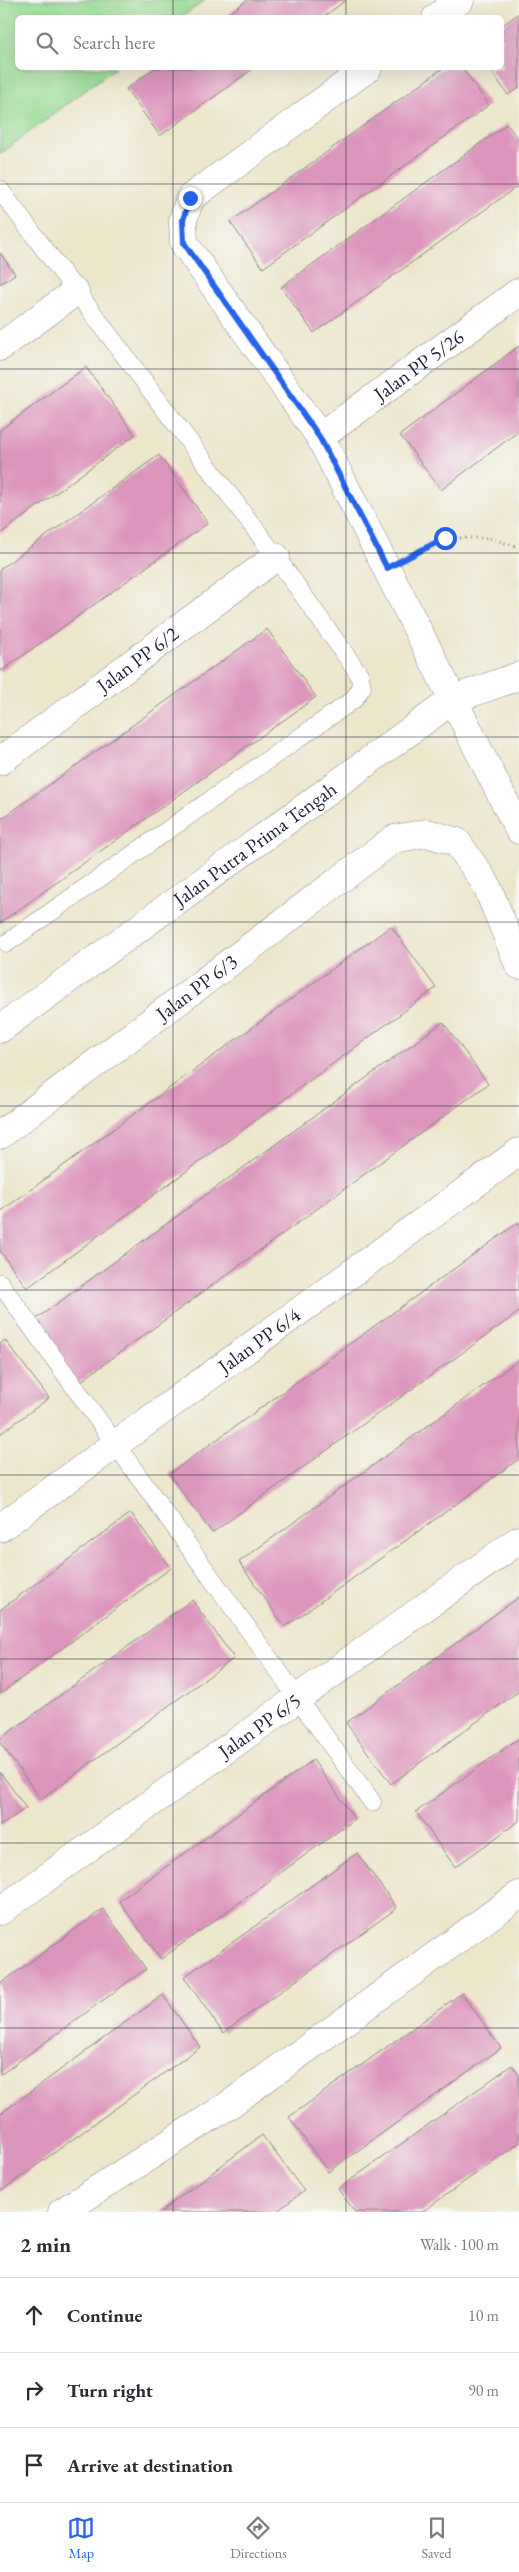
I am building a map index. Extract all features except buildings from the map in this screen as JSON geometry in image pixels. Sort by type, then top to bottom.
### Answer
[{"type":"street","points":[[440,15],[460,0]]},
{"type":"street","points":[[365,70],[190,198],[183,220],[184,243],[320,438],[519,830]]},
{"type":"street","points":[[0,347],[75,292]]},
{"type":"street","name":"Jalan PP 5/26","points":[[320,438],[519,292]]},
{"type":"street","name":"Jalan PP 6/2","points":[[0,761],[276,557]]},
{"type":"street","name":"Jalan Putra Prima Tengah","points":[[0,1029],[454,699],[519,676]]},
{"type":"street","name":"Jalan PP 6/3","points":[[0,1136],[394,839],[427,833],[457,842],[486,884],[519,966]]},
{"type":"street","name":"Jalan PP 6/4","points":[[0,1528],[519,1152]]},
{"type":"street","name":"Jalan PP 6/5","points":[[0,1911],[296,1697],[519,1540]]},
{"type":"street","points":[[62,2212],[226,2107],[519,1895]]},
{"type":"lane","points":[[0,190],[276,557],[359,674],[362,687],[353,700],[7,943]]},
{"type":"lane","points":[[0,1282],[372,1802]]},
{"type":"path","points":[[387,568],[445,538],[488,538],[519,547]]},
{"type":"green space","points":[[0,0],[205,0],[185,15],[15,15],[15,70],[112,70],[0,154]]},
{"type":"route","points":[[190,198],[183,220],[184,243],[320,438],[387,568],[445,538]]}]
